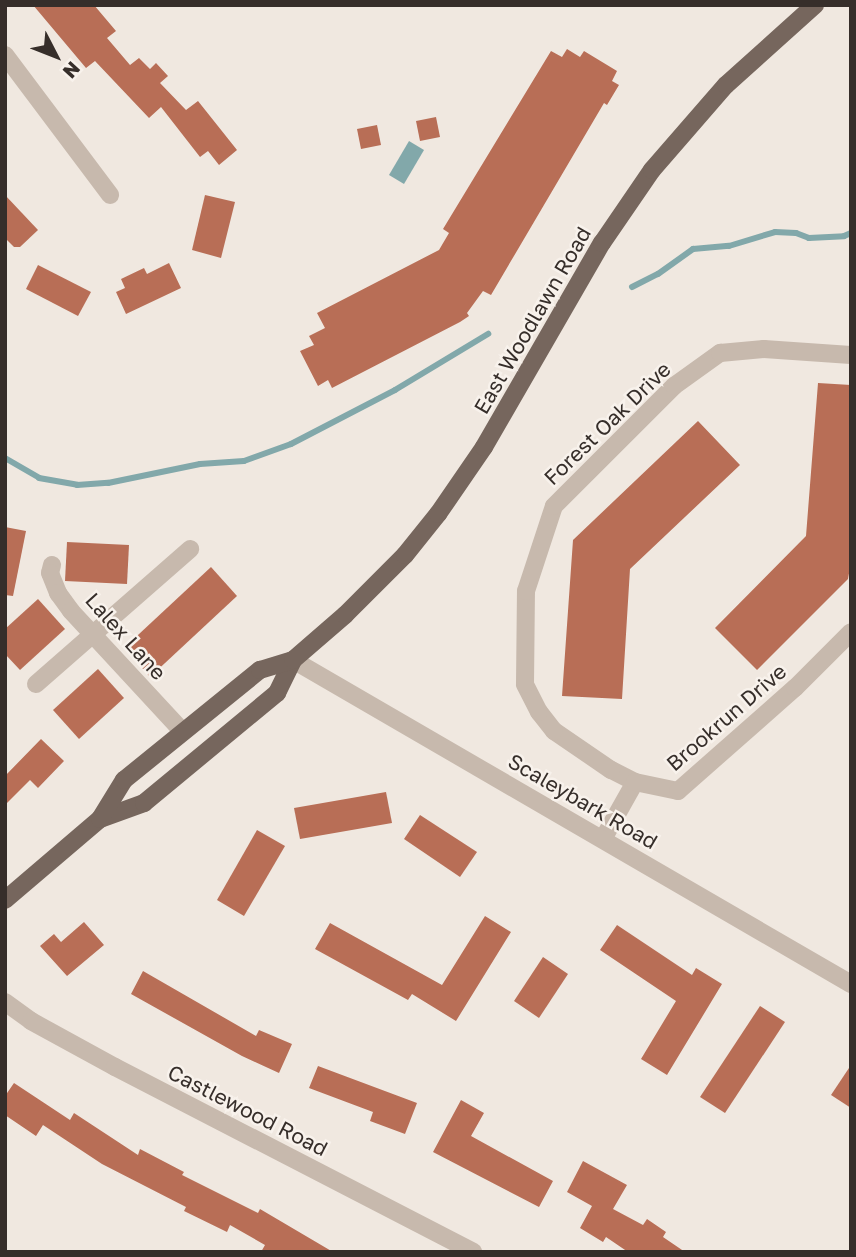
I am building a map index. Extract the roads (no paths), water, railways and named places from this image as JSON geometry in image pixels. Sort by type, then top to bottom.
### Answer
[{"type":"main road","name":"East Woodlawn Road","points":[[100,819],[144,803],[276,693],[293,660],[369,592],[438,514],[513,399],[602,243],[652,170],[726,85],[815,5]]},
{"type":"main road","name":"East Woodlawn Road","points":[[5,900],[100,819],[124,780],[182,731],[260,670],[293,660]]},
{"type":"street","points":[[5,55],[110,195]]},
{"type":"street","name":"Forest Oak Drive","points":[[635,782],[611,770],[554,731],[539,712],[525,684],[526,591],[554,506],[674,386],[720,353],[764,349],[851,355]]},
{"type":"street","points":[[36,684],[190,549]]},
{"type":"street","name":"Lalex Lane","points":[[52,565],[50,573],[58,593],[182,731]]},
{"type":"street","name":"Brookrun Drive","points":[[635,782],[678,791],[795,688],[851,632]]},
{"type":"street","name":"Scaleybark Road","points":[[293,660],[851,984]]},
{"type":"street","points":[[603,839],[635,782]]},
{"type":"street","name":"Castlewood Road","points":[[5,1002],[31,1021],[115,1067],[473,1252]]},
{"type":"water","points":[[409,141],[424,150],[404,184],[389,175]]},
{"type":"waterway","points":[[632,287],[658,274],[693,249],[729,246],[775,232],[796,233],[809,238],[844,236],[851,233]]},
{"type":"waterway","points":[[5,458],[39,478],[77,485],[108,483],[200,464],[244,461],[291,444],[395,390],[488,334]]}]
